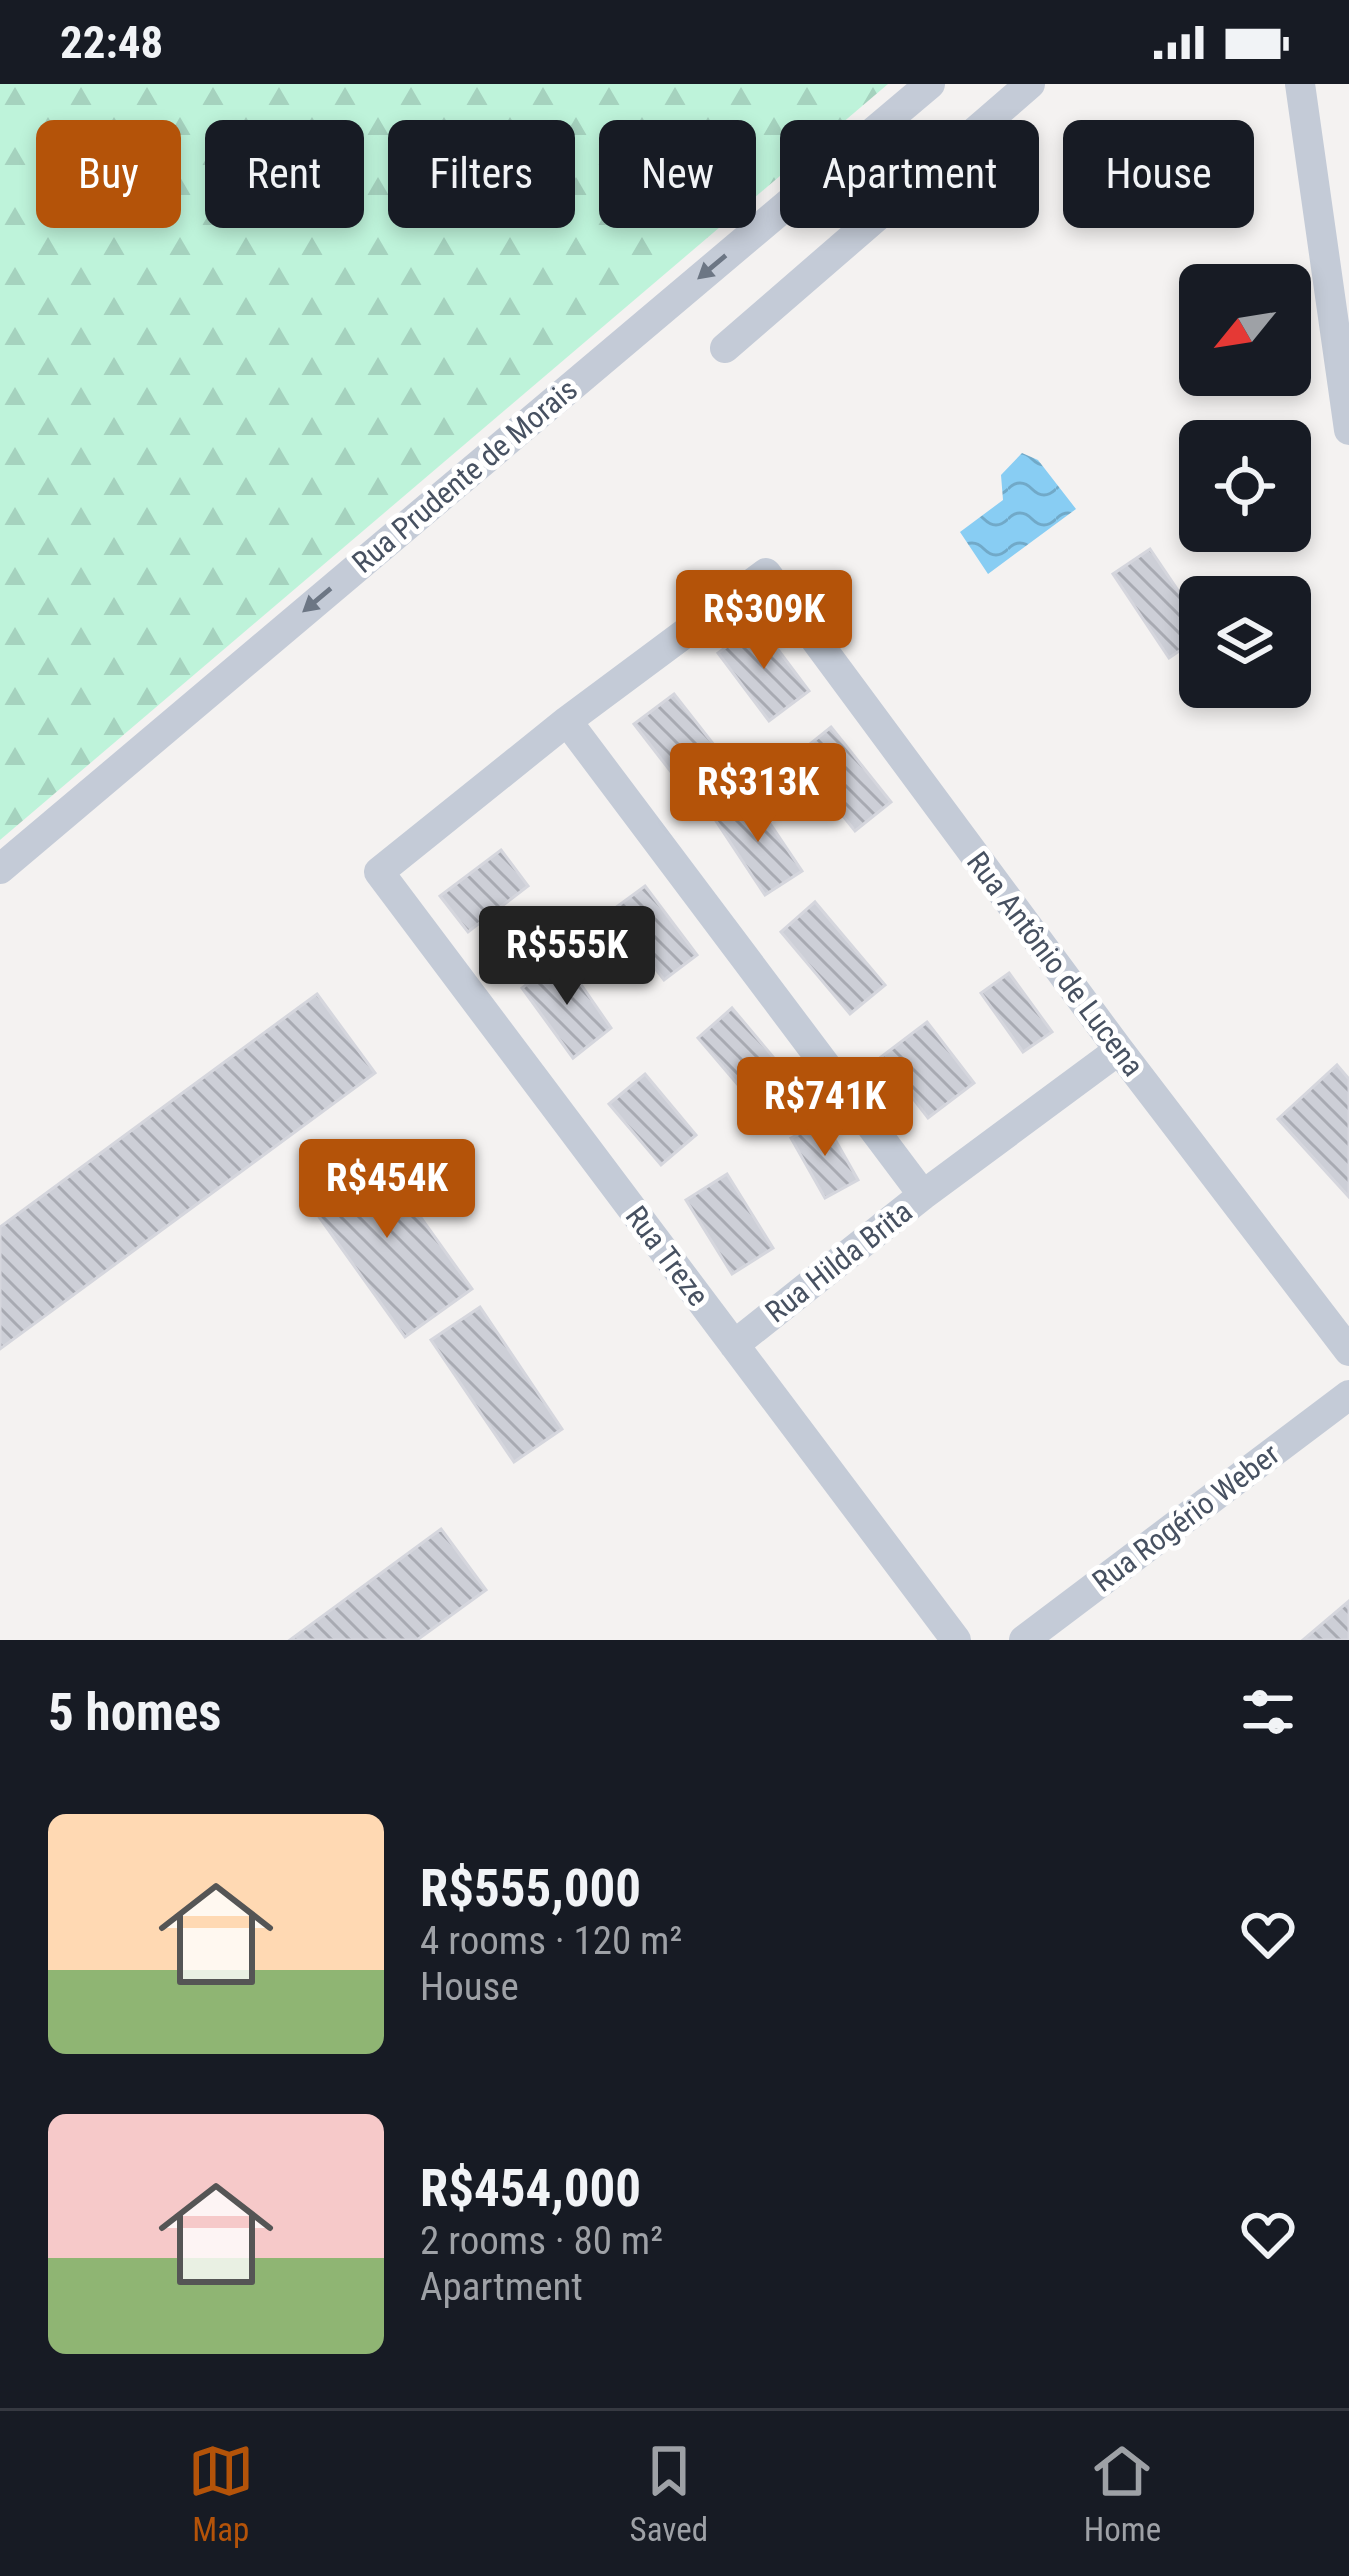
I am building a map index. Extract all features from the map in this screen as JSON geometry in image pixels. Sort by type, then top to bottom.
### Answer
[{"type":"street","name":"Rua Prudente de Morais","points":[[0,868],[930,84]]},
{"type":"street","points":[[725,348],[1030,84]]},
{"type":"street","points":[[1300,84],[1349,430]]},
{"type":"street","name":"Rua Antônio de Lucena","points":[[566,721],[766,573],[1118,1050],[1349,1351]]},
{"type":"street","points":[[566,721],[923,1195]]},
{"type":"street","name":"Rua Treze","points":[[566,721],[379,872],[956,1640]]},
{"type":"street","name":"Rua Hilda Brita","points":[[734,1346],[923,1195],[1118,1050]]},
{"type":"street","name":"Rua Rogério Weber","points":[[1024,1640],[1349,1395]]},
{"type":"green space","points":[[0,84],[888,84],[846,120],[780,120],[780,176],[756,196],[756,120],[599,120],[599,228],[719,228],[0,840]]},
{"type":"water","points":[[1022,453],[1038,460],[1076,509],[988,574],[960,532],[1003,500],[1001,475]]},
{"type":"building","points":[[1150,549],[1179,592],[1179,651],[1169,658],[1113,574]]},
{"type":"building","points":[[758,623],[809,691],[769,721],[718,653]]},
{"type":"building","points":[[674,694],[725,759],[685,790],[634,724]]},
{"type":"building","points":[[831,727],[891,802],[855,831],[795,756]]},
{"type":"building","points":[[750,794],[802,871],[765,895],[714,818]]},
{"type":"building","points":[[501,850],[528,886],[468,932],[440,896]]},
{"type":"building","points":[[645,886],[697,955],[664,980],[611,911]]},
{"type":"building","points":[[815,902],[885,985],[850,1014],[781,932]]},
{"type":"building","points":[[562,957],[611,1028],[573,1058],[522,988]]},
{"type":"building","points":[[1009,973],[1052,1032],[1023,1052],[981,993]]},
{"type":"building","points":[[317,994],[375,1073],[0,1349],[0,1227]]},
{"type":"building","points":[[732,1008],[784,1070],[750,1099],[698,1038]]},
{"type":"building","points":[[927,1022],[974,1083],[928,1118],[881,1057]]},
{"type":"building","points":[[1337,1065],[1349,1079],[1349,1197],[1278,1119]]},
{"type":"building","points":[[645,1074],[696,1135],[661,1165],[609,1104]]},
{"type":"building","points":[[824,1120],[858,1180],[825,1198],[791,1138]]},
{"type":"building","points":[[369,1145],[472,1289],[405,1337],[302,1193]]},
{"type":"building","points":[[727,1174],[773,1248],[732,1274],[686,1200]]},
{"type":"building","points":[[480,1307],[562,1429],[514,1462],[431,1340]]},
{"type":"building","points":[[441,1529],[486,1590],[417,1640],[290,1640]]},
{"type":"building","points":[[1349,1601],[1349,1640],[1303,1640]]}]
